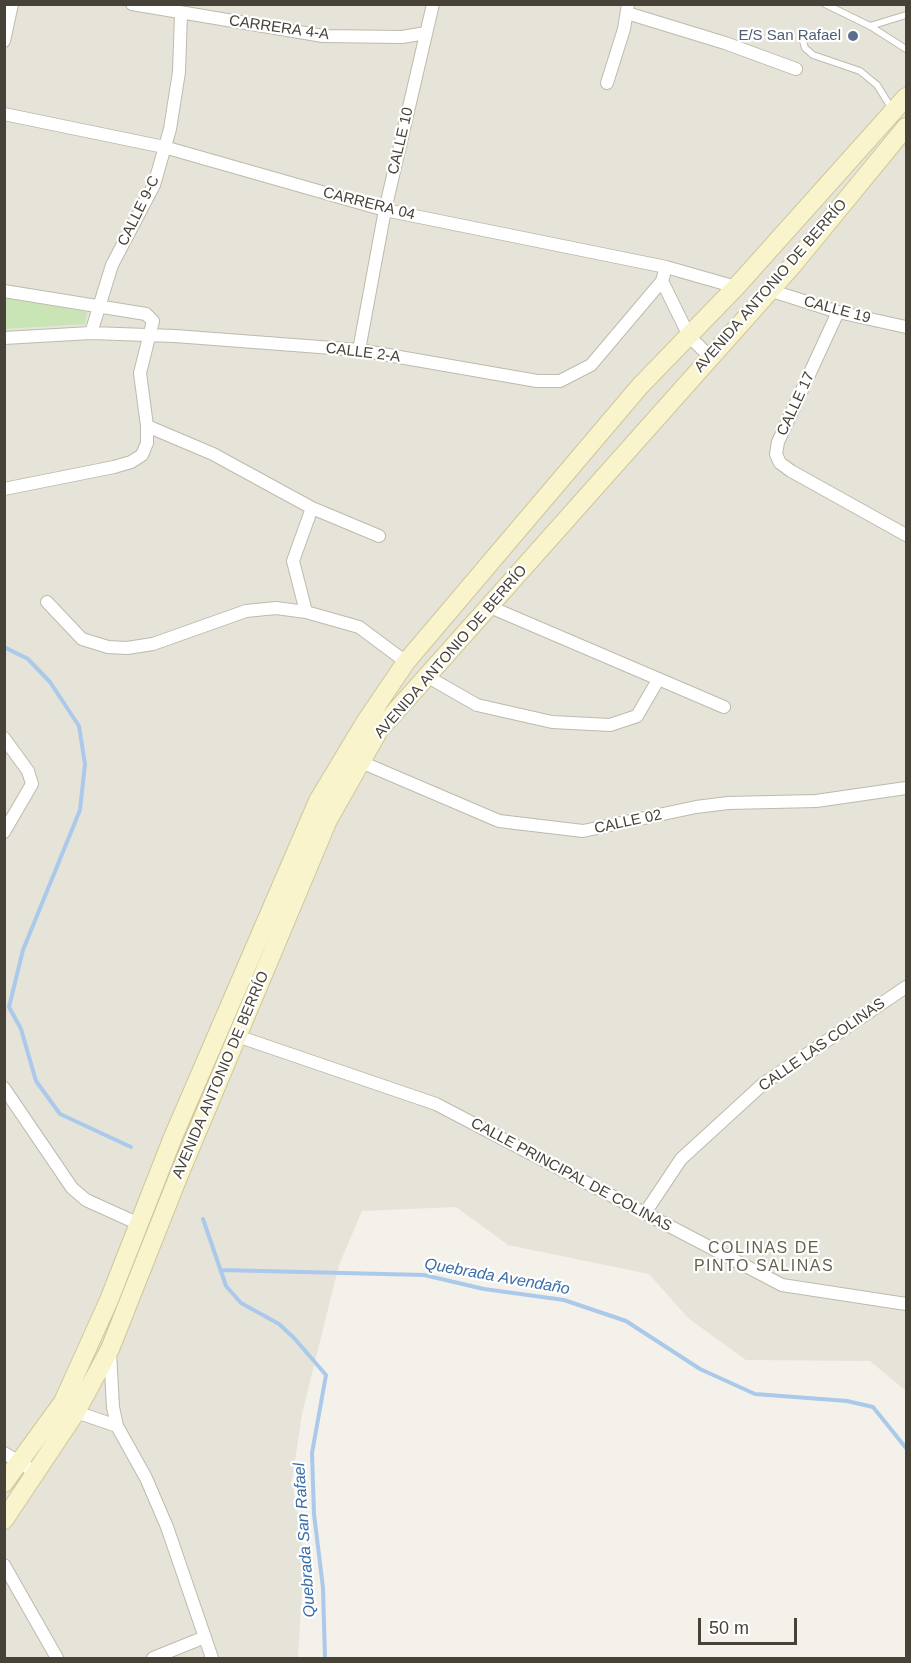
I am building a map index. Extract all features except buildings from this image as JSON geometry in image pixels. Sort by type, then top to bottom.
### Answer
[{"type":"street","points":[[4,41],[12,4]]},
{"type":"street","name":"CARRERA 4-A","points":[[132,4],[323,36],[402,37],[426,33]]},
{"type":"street","name":"CALLE 10","points":[[358,350],[384,210],[433,4]]},
{"type":"street","points":[[607,83],[627,9],[796,69]]},
{"type":"street","name":"CALLE 9-C","points":[[91,333],[112,265],[154,185],[170,129],[179,72],[181,14]]},
{"type":"street","name":"AVENIDA ANTONIO DE BERRÍO","points":[[4,1483],[12,1457],[63,1402],[109,1300],[173,1137],[318,801],[366,720],[406,662],[640,386],[736,287],[906,97]]},
{"type":"street","name":"CARRERA 04","points":[[4,114],[164,147],[384,210],[666,267],[736,287]]},
{"type":"street","name":"AVENIDA ANTONIO DE BERRÍO","points":[[4,1520],[38,1473],[76,1412],[110,1349],[237,1036],[328,820],[380,730],[792,266],[906,127]]},
{"type":"street","name":"CALLE 2-A","points":[[4,338],[91,333],[358,350],[537,381],[560,381],[576,375],[591,365],[662,281],[666,267]]},
{"type":"street","points":[[662,281],[689,336],[710,357]]},
{"type":"street","name":"CALLE 19","points":[[769,290],[838,312],[906,327]]},
{"type":"street","points":[[4,291],[146,314],[153,321],[140,372],[147,426],[142,455],[131,462],[4,489]]},
{"type":"street","name":"CALLE 17","points":[[838,312],[778,442],[776,453],[780,463],[791,471],[906,535]]},
{"type":"street","points":[[147,426],[213,454],[312,508],[379,536]]},
{"type":"street","points":[[306,612],[293,561],[312,508]]},
{"type":"street","points":[[47,602],[82,639],[99,646],[117,648],[153,644],[246,611],[276,608],[306,612],[359,627],[406,662]]},
{"type":"street","points":[[490,607],[724,707]]},
{"type":"street","points":[[428,677],[477,705],[552,722],[610,725],[637,716],[658,680]]},
{"type":"street","points":[[4,738],[28,771],[32,784],[4,832]]},
{"type":"street","name":"CALLE 02","points":[[361,762],[499,821],[583,831],[696,807],[728,803],[816,801],[906,788]]},
{"type":"street","name":"CALLE LAS COLINAS","points":[[645,1213],[681,1159],[763,1084],[906,987]]},
{"type":"street","name":"CALLE PRINCIPAL DE COLINAS","points":[[237,1036],[436,1104],[782,1285],[906,1304]]},
{"type":"street","points":[[4,1088],[72,1188],[86,1200],[139,1224]]},
{"type":"street","points":[[110,1349],[113,1407],[117,1426],[159,1506],[212,1659]]},
{"type":"street","points":[[76,1412],[117,1426]]},
{"type":"street","points":[[12,1457],[38,1473]]},
{"type":"street","points":[[4,1565],[57,1659]]},
{"type":"street","points":[[153,1659],[205,1637]]},
{"type":"lane","points":[[825,4],[870,26],[906,49]]},
{"type":"lane","points":[[870,26],[906,15]]},
{"type":"lane","points":[[803,41],[805,48],[813,55],[860,71],[877,85],[894,112]]},
{"type":"shaded area","points":[[5,5],[906,5],[906,1391],[870,1361],[746,1360],[688,1318],[649,1274],[508,1245],[456,1207],[362,1211],[339,1265],[302,1414],[292,1480],[304,1553],[298,1658],[5,1658]]},
{"type":"green space","points":[[5,298],[87,312],[85,324],[5,329]]},
{"type":"waterway","name":"Quebrada San Rafael","points":[[4,647],[28,659],[50,682],[79,726],[85,764],[80,810],[23,950],[9,1007],[21,1029],[36,1081],[60,1114],[131,1147]]},
{"type":"waterway","name":"Quebrada San Rafael","points":[[203,1219],[226,1286],[241,1303],[279,1324],[326,1375],[312,1453],[314,1514],[323,1588],[325,1658]]},
{"type":"waterway","name":"Quebrada Avendaño","points":[[221,1270],[424,1275],[484,1289],[564,1300],[626,1321],[700,1369],[755,1394],[847,1401],[873,1407],[906,1448]]},
{"type":"place","name":"E/S San Rafael","points":[[853,36]]},
{"type":"district","name":"COLINAS DE PINTO SALINAS","points":[[764,1258]]}]
